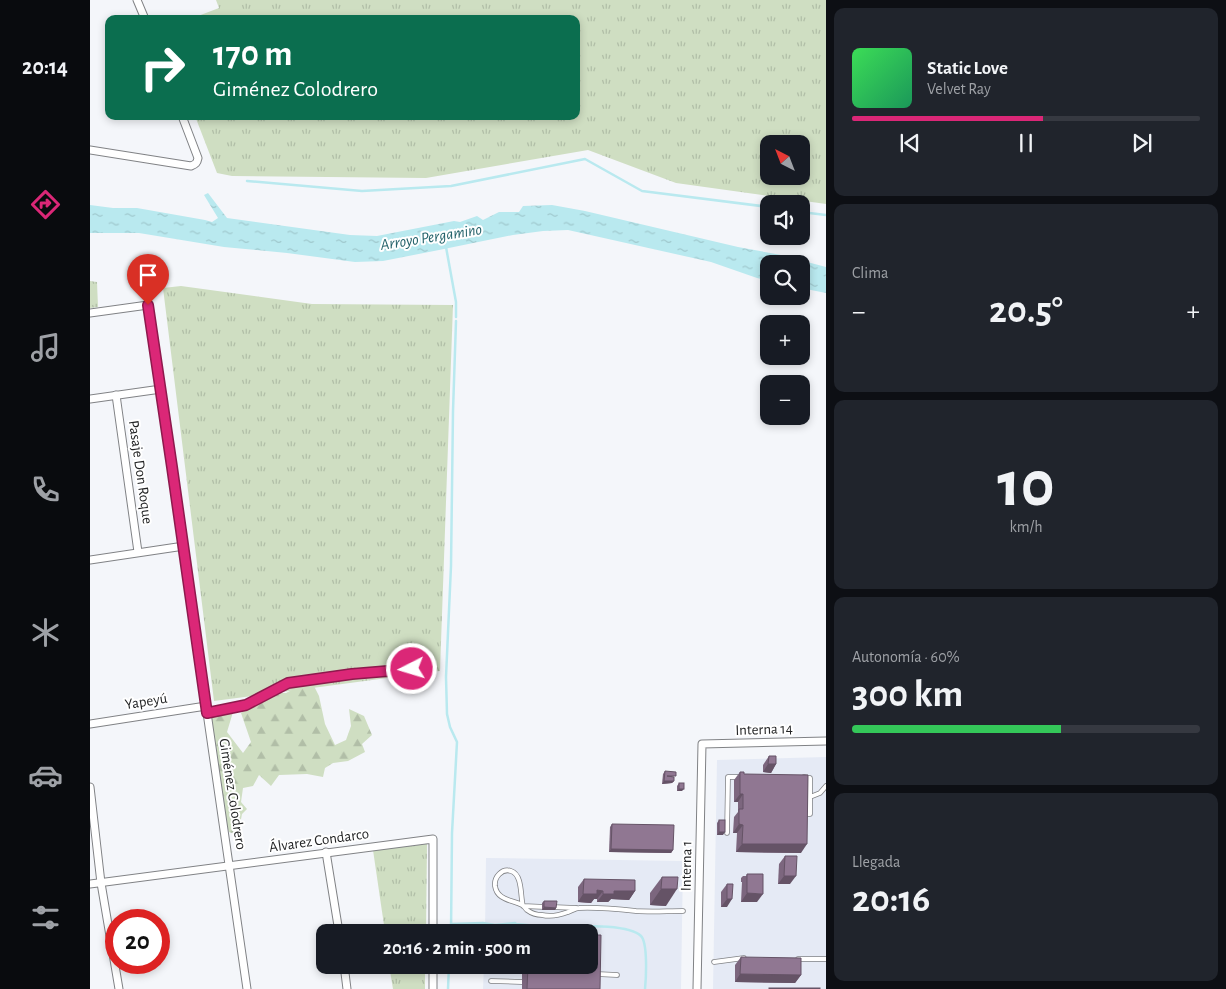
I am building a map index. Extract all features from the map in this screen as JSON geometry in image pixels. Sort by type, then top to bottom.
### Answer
[{"type":"street","points":[[137,0],[143,15]]},
{"type":"street","points":[[90,150],[191,166],[195,165],[198,158],[184,120]]},
{"type":"street","name":"Giménez Colodrero","points":[[90,313],[148,305],[247,989]]},
{"type":"street","points":[[90,399],[161,389]]},
{"type":"street","name":"Pasaje Don Roque","points":[[116,395],[138,552]]},
{"type":"street","points":[[90,560],[184,546]]},
{"type":"street","name":"Yapeyú","points":[[90,724],[206,709]]},
{"type":"street","name":"Interna 14","points":[[702,744],[826,741]]},
{"type":"street","name":"Interna 1","points":[[697,989],[702,744]]},
{"type":"street","points":[[90,787],[101,883],[119,989]]},
{"type":"street","name":"Álvarez Condarco","points":[[90,884],[433,839],[433,924]]},
{"type":"street","points":[[326,852],[338,924]]},
{"type":"street","points":[[345,974],[347,989]]},
{"type":"street","points":[[433,974],[433,989]]},
{"type":"lane","points":[[206,709],[246,705],[288,683],[352,674],[412,669]]},
{"type":"lane","points":[[727,833],[728,777],[746,777]]},
{"type":"lane","points":[[801,778],[810,778],[810,814],[802,814]]},
{"type":"lane","points":[[810,797],[820,793],[826,786]]},
{"type":"lane","points":[[576,908],[560,915],[544,916],[535,914],[523,906],[520,882],[518,877],[511,871],[501,872],[495,880],[496,889],[503,898],[523,906],[683,911]]},
{"type":"lane","points":[[714,962],[749,958]]},
{"type":"lane","points":[[797,959],[826,959]]},
{"type":"lane","points":[[598,974],[617,974]]},
{"type":"lane","points":[[491,981],[522,982]]},
{"type":"shaded area","points":[[826,757],[826,989],[713,989],[717,760]]},
{"type":"shaded area","points":[[486,858],[683,861],[681,989],[483,989],[484,974],[598,974],[598,924],[485,924]]},
{"type":"green space","points":[[216,0],[826,0],[826,204],[810,202],[810,195],[762,195],[676,183],[588,150],[426,178],[232,176],[217,173],[197,120],[580,120],[580,15],[201,15],[219,8]]},
{"type":"green space","points":[[90,281],[97,282],[98,307],[90,308]]},
{"type":"green space","points":[[181,286],[312,304],[453,305],[440,671],[214,701],[163,288]]},
{"type":"green space","points":[[311,680],[319,696],[325,724],[335,745],[346,740],[351,726],[349,709],[364,716],[372,735],[362,744],[365,752],[348,761],[333,763],[325,768],[323,777],[307,774],[279,775],[271,786],[259,775],[253,786],[243,788],[241,802],[247,809],[242,814],[238,835],[229,832],[223,814],[210,717],[219,711],[233,712],[227,732],[243,753],[251,742],[241,713],[269,693],[286,693]]},
{"type":"green space","points":[[427,844],[426,924],[384,924],[373,850]]},
{"type":"green space","points":[[390,974],[425,974],[425,989],[393,989]]},
{"type":"water","name":"Arroyo Pergamino","points":[[208,193],[227,218],[350,235],[377,236],[454,221],[460,222],[477,216],[483,220],[499,212],[519,212],[523,206],[552,205],[781,255],[760,255],[760,279],[711,262],[568,230],[513,235],[383,261],[355,262],[224,247],[139,233],[90,233],[90,205],[113,208],[137,208],[212,222],[218,218],[204,195]]},
{"type":"water","points":[[810,263],[826,267],[826,293],[810,290]]},
{"type":"building","points":[[769,756],[776,756],[776,764],[768,764]]},
{"type":"building","points":[[665,771],[676,772],[676,776],[667,776],[674,777],[674,781],[664,781]]},
{"type":"building","points":[[740,772],[744,772],[744,774],[808,775],[807,844],[742,844],[743,825],[739,824],[739,809],[743,809],[743,794],[740,794]]},
{"type":"building","points":[[679,783],[684,783],[684,789],[679,789]]},
{"type":"building","points":[[719,820],[725,820],[725,832],[719,832]]},
{"type":"building","points":[[612,824],[674,825],[673,850],[611,849]]},
{"type":"building","points":[[785,856],[797,856],[796,876],[784,876]]},
{"type":"building","points":[[747,874],[763,874],[763,894],[747,893]]},
{"type":"building","points":[[662,877],[678,877],[677,889],[661,889]]},
{"type":"building","points":[[584,879],[635,880],[635,891],[614,891],[614,894],[603,894],[603,891],[597,890],[597,894],[583,894]]},
{"type":"building","points":[[727,884],[733,884],[732,899],[727,899]]},
{"type":"building","points":[[544,901],[557,901],[556,908],[544,907]]},
{"type":"building","points":[[598,935],[601,935],[600,989],[527,989],[528,974],[598,974]]},
{"type":"building","points":[[741,957],[801,958],[801,975],[740,974]]},
{"type":"building","points":[[820,988],[820,989],[769,989]]},
{"type":"waterway","points":[[247,181],[362,191],[451,186],[585,159],[642,191],[760,206]]},
{"type":"waterway","points":[[810,213],[826,215]]},
{"type":"waterway","name":"Arroyo Pergamino","points":[[446,247],[456,302],[456,317]]},
{"type":"waterway","points":[[451,924],[452,833],[457,742],[450,727],[447,714],[446,677],[451,566],[456,321]]},
{"type":"waterway","points":[[451,924],[489,924]]},
{"type":"waterway","points":[[505,924],[516,924]]},
{"type":"waterway","points":[[598,926],[623,929],[641,936],[645,946],[645,989]]},
{"type":"waterway","points":[[448,989],[449,974]]},
{"type":"route","points":[[148,305],[207,713],[246,705],[288,683],[352,674],[412,669]]}]
